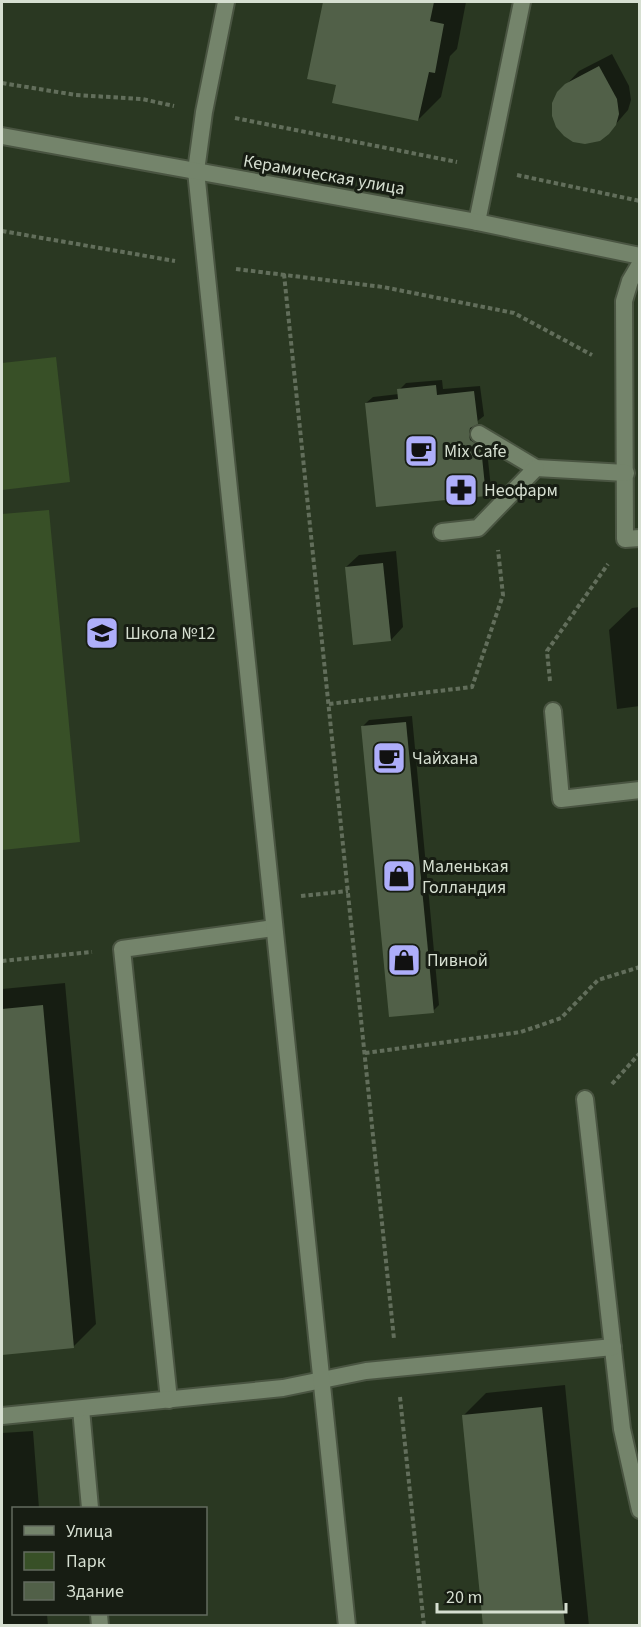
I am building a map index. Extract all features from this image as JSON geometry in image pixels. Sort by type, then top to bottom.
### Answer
[{"type":"street","points":[[226,2],[204,112],[196,171],[348,1626]]},
{"type":"street","points":[[477,222],[522,2]]},
{"type":"street","name":"Керамическая улица","points":[[2,136],[477,222],[639,256]]},
{"type":"street","points":[[632,538],[626,473],[624,301],[630,281],[639,264]]},
{"type":"street","points":[[479,434],[536,468],[626,473]]},
{"type":"street","points":[[442,532],[478,528],[536,468]]},
{"type":"street","points":[[553,711],[561,799],[639,790]]},
{"type":"street","points":[[169,1400],[122,949],[274,928]]},
{"type":"street","points":[[585,1099],[622,1429],[638,1494],[639,1510]]},
{"type":"street","points":[[2,1416],[283,1388],[366,1371],[613,1347]]},
{"type":"street","points":[[81,1409],[90,1507]]},
{"type":"path","points":[[2,83],[76,94],[142,99],[639,201]]},
{"type":"path","points":[[2,231],[205,266],[383,287],[514,314],[625,373]]},
{"type":"path","points":[[284,274],[424,1626]]},
{"type":"path","points":[[329,704],[472,687],[503,595],[493,512]]},
{"type":"path","points":[[553,711],[547,651],[632,538]]},
{"type":"path","points":[[2,961],[122,949]]},
{"type":"path","points":[[365,1053],[521,1032],[561,1018],[598,980],[639,967]]},
{"type":"green space","points":[[56,357],[70,482],[2,490],[2,363]]},
{"type":"green space","points":[[49,510],[80,842],[2,850],[2,514]]},
{"type":"building","points":[[323,2],[434,2],[430,21],[444,24],[435,73],[429,72],[418,121],[332,103],[336,85],[307,79]]},
{"type":"building","points":[[599,66],[617,99],[619,114],[616,125],[600,141],[585,144],[573,142],[556,127],[552,116],[552,103],[557,92],[565,84]]},
{"type":"building","name":"Mix Cafe","points":[[436,385],[437,395],[474,391],[478,424],[470,428],[469,434],[470,440],[481,447],[486,496],[376,507],[365,403],[398,399],[397,389]]},
{"type":"building","points":[[383,563],[391,641],[353,645],[345,567]]},
{"type":"building","points":[[406,722],[434,1013],[389,1017],[361,726]]},
{"type":"building","points":[[43,1005],[74,1348],[2,1355],[2,1009]]},
{"type":"building","points":[[542,1407],[565,1626],[483,1626],[462,1415]]},
{"type":"place","name":"Mix Cafe","points":[[421,451]]},
{"type":"place","name":"Неофарм","points":[[461,490]]},
{"type":"place","name":"Школа №12","points":[[102,633]]},
{"type":"place","name":"Чайхана","points":[[389,758]]},
{"type":"place","name":"Маленькая Голландия","points":[[399,876]]},
{"type":"place","name":"Пивной","points":[[404,960]]}]
